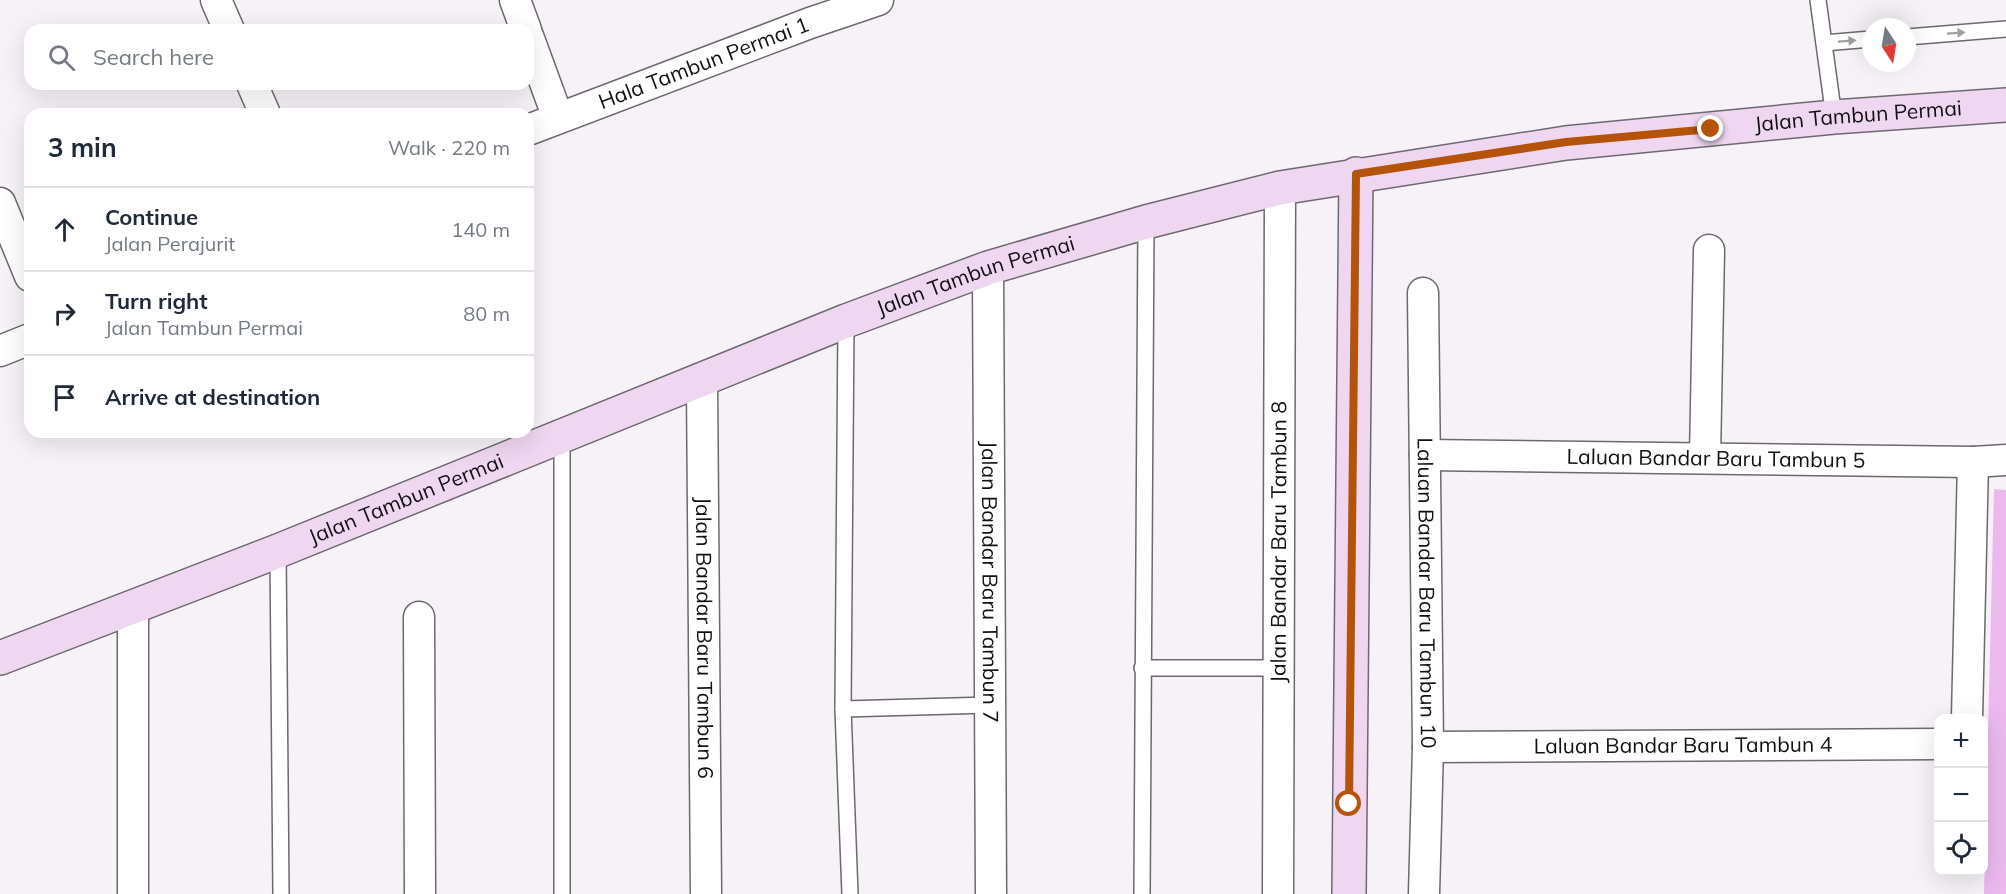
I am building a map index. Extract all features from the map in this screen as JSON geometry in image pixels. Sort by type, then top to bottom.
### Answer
[{"type":"street","points":[[216,0],[226,24]]},
{"type":"street","points":[[515,0],[524,24]]},
{"type":"street","name":"Hala Tambun Permai 1","points":[[534,128],[806,11],[878,0]]},
{"type":"street","points":[[534,52],[558,118]]},
{"type":"street","points":[[255,90],[262,108]]},
{"type":"street","name":"Jalan Tambun Permai","points":[[0,658],[278,551],[702,382],[846,321],[988,268],[1146,222],[1280,188],[1566,142],[1834,117],[2006,105]]},
{"type":"street","points":[[1349,894],[1356,174]]},
{"type":"street","name":"Jalan Bandar Baru Tambun 8","points":[[1278,894],[1280,188]]},
{"type":"street","points":[[0,203],[24,261]]},
{"type":"street","points":[[1705,457],[1709,250]]},
{"type":"street","name":"Jalan Bandar Baru Tambun 7","points":[[988,268],[991,894]]},
{"type":"street","name":"Laluan Bandar Baru Tambun 10","points":[[1423,293],[1428,747],[1424,894]]},
{"type":"street","points":[[0,351],[24,341]]},
{"type":"street","name":"Jalan Bandar Baru Tambun 6","points":[[702,382],[706,894]]},
{"type":"street","name":"Laluan Bandar Baru Tambun 5","points":[[1425,455],[1974,462],[2006,460]]},
{"type":"street","points":[[1967,714],[1974,462]]},
{"type":"street","points":[[133,608],[133,894]]},
{"type":"street","points":[[419,617],[420,894]]},
{"type":"street","name":"Laluan Bandar Baru Tambun 4","points":[[1428,747],[1934,744]]},
{"type":"lane","points":[[1818,0],[1834,117]]},
{"type":"lane","points":[[1916,36],[2006,29]]},
{"type":"lane","points":[[1824,43],[1862,40]]},
{"type":"lane","points":[[1142,894],[1146,222]]},
{"type":"lane","points":[[846,321],[843,709],[850,894]]},
{"type":"lane","points":[[562,436],[562,894]]},
{"type":"lane","points":[[278,551],[281,894]]},
{"type":"lane","points":[[1142,668],[1278,669]]},
{"type":"lane","points":[[843,709],[990,705]]},
{"type":"shaded area","points":[[1994,489],[2006,490],[2006,894],[1984,894],[1984,876],[1988,876],[1988,732]]},
{"type":"route","points":[[1349,804],[1356,174],[1566,142],[1711,129]]}]
